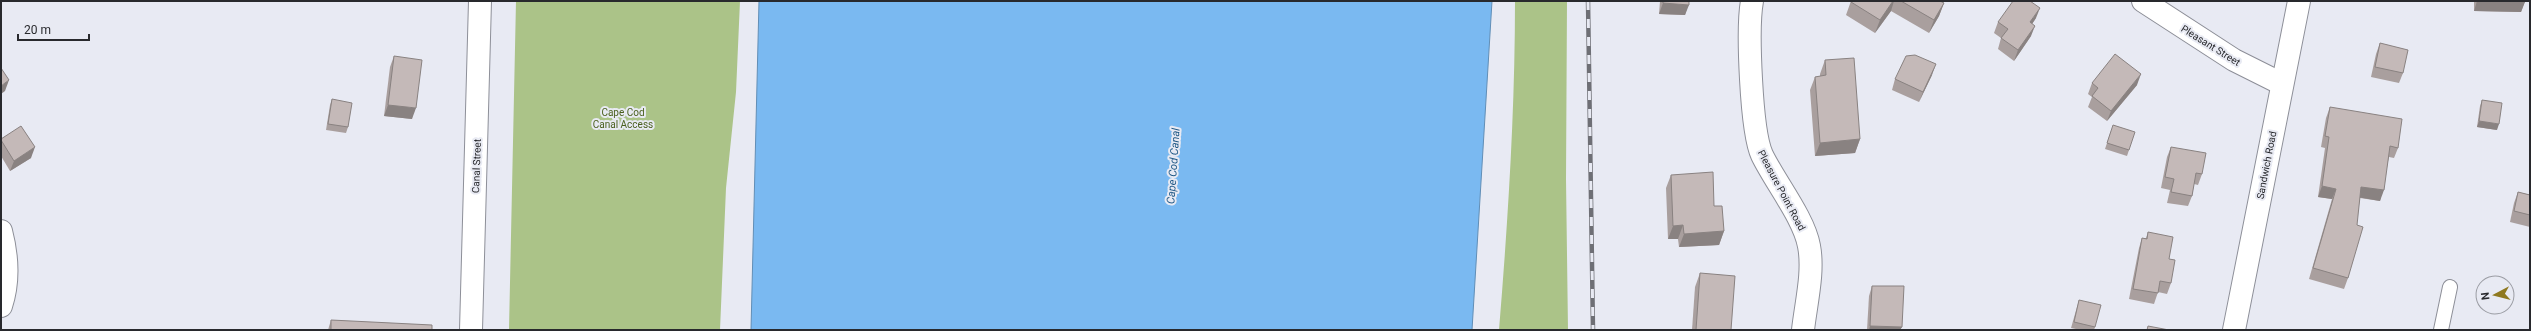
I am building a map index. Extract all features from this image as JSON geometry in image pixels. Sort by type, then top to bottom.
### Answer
[{"type":"street","name":"Canal Street","points":[[471,330],[480,1]]},
{"type":"street","name":"Pleasure Point Road","points":[[1752,1],[1750,57],[1757,140],[1761,153],[1803,226],[1809,245],[1811,263],[1803,330]]},
{"type":"street","name":"Pleasant Street","points":[[2143,1],[2234,60],[2282,84]]},
{"type":"street","name":"Sandwich Road","points":[[2234,330],[2299,1]]},
{"type":"street","points":[[1,231],[6,259],[6,281],[1,306]]},
{"type":"lane","points":[[2441,330],[2450,287]]},
{"type":"green space","name":"Cape Cod Canal Access","points":[[516,1],[740,1],[736,92],[726,188],[720,330],[509,330]]},
{"type":"green space","points":[[1515,1],[1567,1],[1566,179],[1568,330],[1499,330],[1510,166],[1514,83]]},
{"type":"water","name":"Cape Cod Canal","points":[[759,1],[1492,1],[1472,330],[751,330]]},
{"type":"building","points":[[1663,1],[1689,1],[1689,5],[1663,3]]},
{"type":"building","points":[[1851,1],[1893,1],[1880,20]]},
{"type":"building","points":[[1901,1],[1940,1],[1944,3],[1934,20]]},
{"type":"building","points":[[2013,1],[2030,1],[2040,8],[2030,22],[2035,26],[2018,50],[2001,38],[2008,29],[1998,22]]},
{"type":"building","points":[[2485,1],[2525,1],[2525,2]]},
{"type":"building","points":[[2380,43],[2408,50],[2403,73],[2375,67]]},
{"type":"building","points":[[2115,54],[2141,74],[2111,111],[2092,96],[2098,88],[2092,83]]},
{"type":"building","points":[[1915,55],[1936,64],[1923,92],[1895,79],[1906,56]]},
{"type":"building","points":[[394,56],[422,60],[416,108],[388,105]]},
{"type":"building","points":[[1854,58],[1860,139],[1820,143],[1815,77],[1826,75],[1825,60]]},
{"type":"building","points":[[1,68],[9,80],[1,86]]},
{"type":"building","points":[[332,99],[352,103],[348,127],[328,124]]},
{"type":"building","points":[[2482,100],[2502,103],[2499,124],[2479,121]]},
{"type":"building","points":[[2330,107],[2402,119],[2398,148],[2390,146],[2384,190],[2361,187],[2357,225],[2363,227],[2348,278],[2313,268],[2336,189],[2322,186],[2329,137],[2325,136]]},
{"type":"building","points":[[2113,125],[2135,132],[2129,150],[2107,143]]},
{"type":"building","points":[[21,126],[35,147],[14,161],[1,139]]},
{"type":"building","points":[[2171,147],[2206,153],[2202,174],[2196,173],[2192,196],[2171,192],[2174,179],[2165,177]]},
{"type":"building","points":[[1713,172],[1714,206],[1722,206],[1724,231],[1684,234],[1683,225],[1673,226],[1671,175]]},
{"type":"building","points":[[2518,192],[2530,195],[2530,215],[2514,211]]},
{"type":"building","points":[[2148,232],[2173,237],[2169,259],[2175,260],[2171,283],[2160,281],[2158,293],[2133,289],[2142,238],[2147,239]]},
{"type":"building","points":[[1700,273],[1735,276],[1731,330],[1696,330]]},
{"type":"building","points":[[1872,286],[1904,286],[1902,327],[1870,326]]},
{"type":"building","points":[[2079,300],[2101,305],[2095,327],[2074,322]]},
{"type":"building","points":[[331,320],[432,325],[432,330],[331,330]]},
{"type":"building","points":[[2148,326],[2169,330],[2147,330]]},
{"type":"railway","points":[[1588,1],[1593,330]]}]
